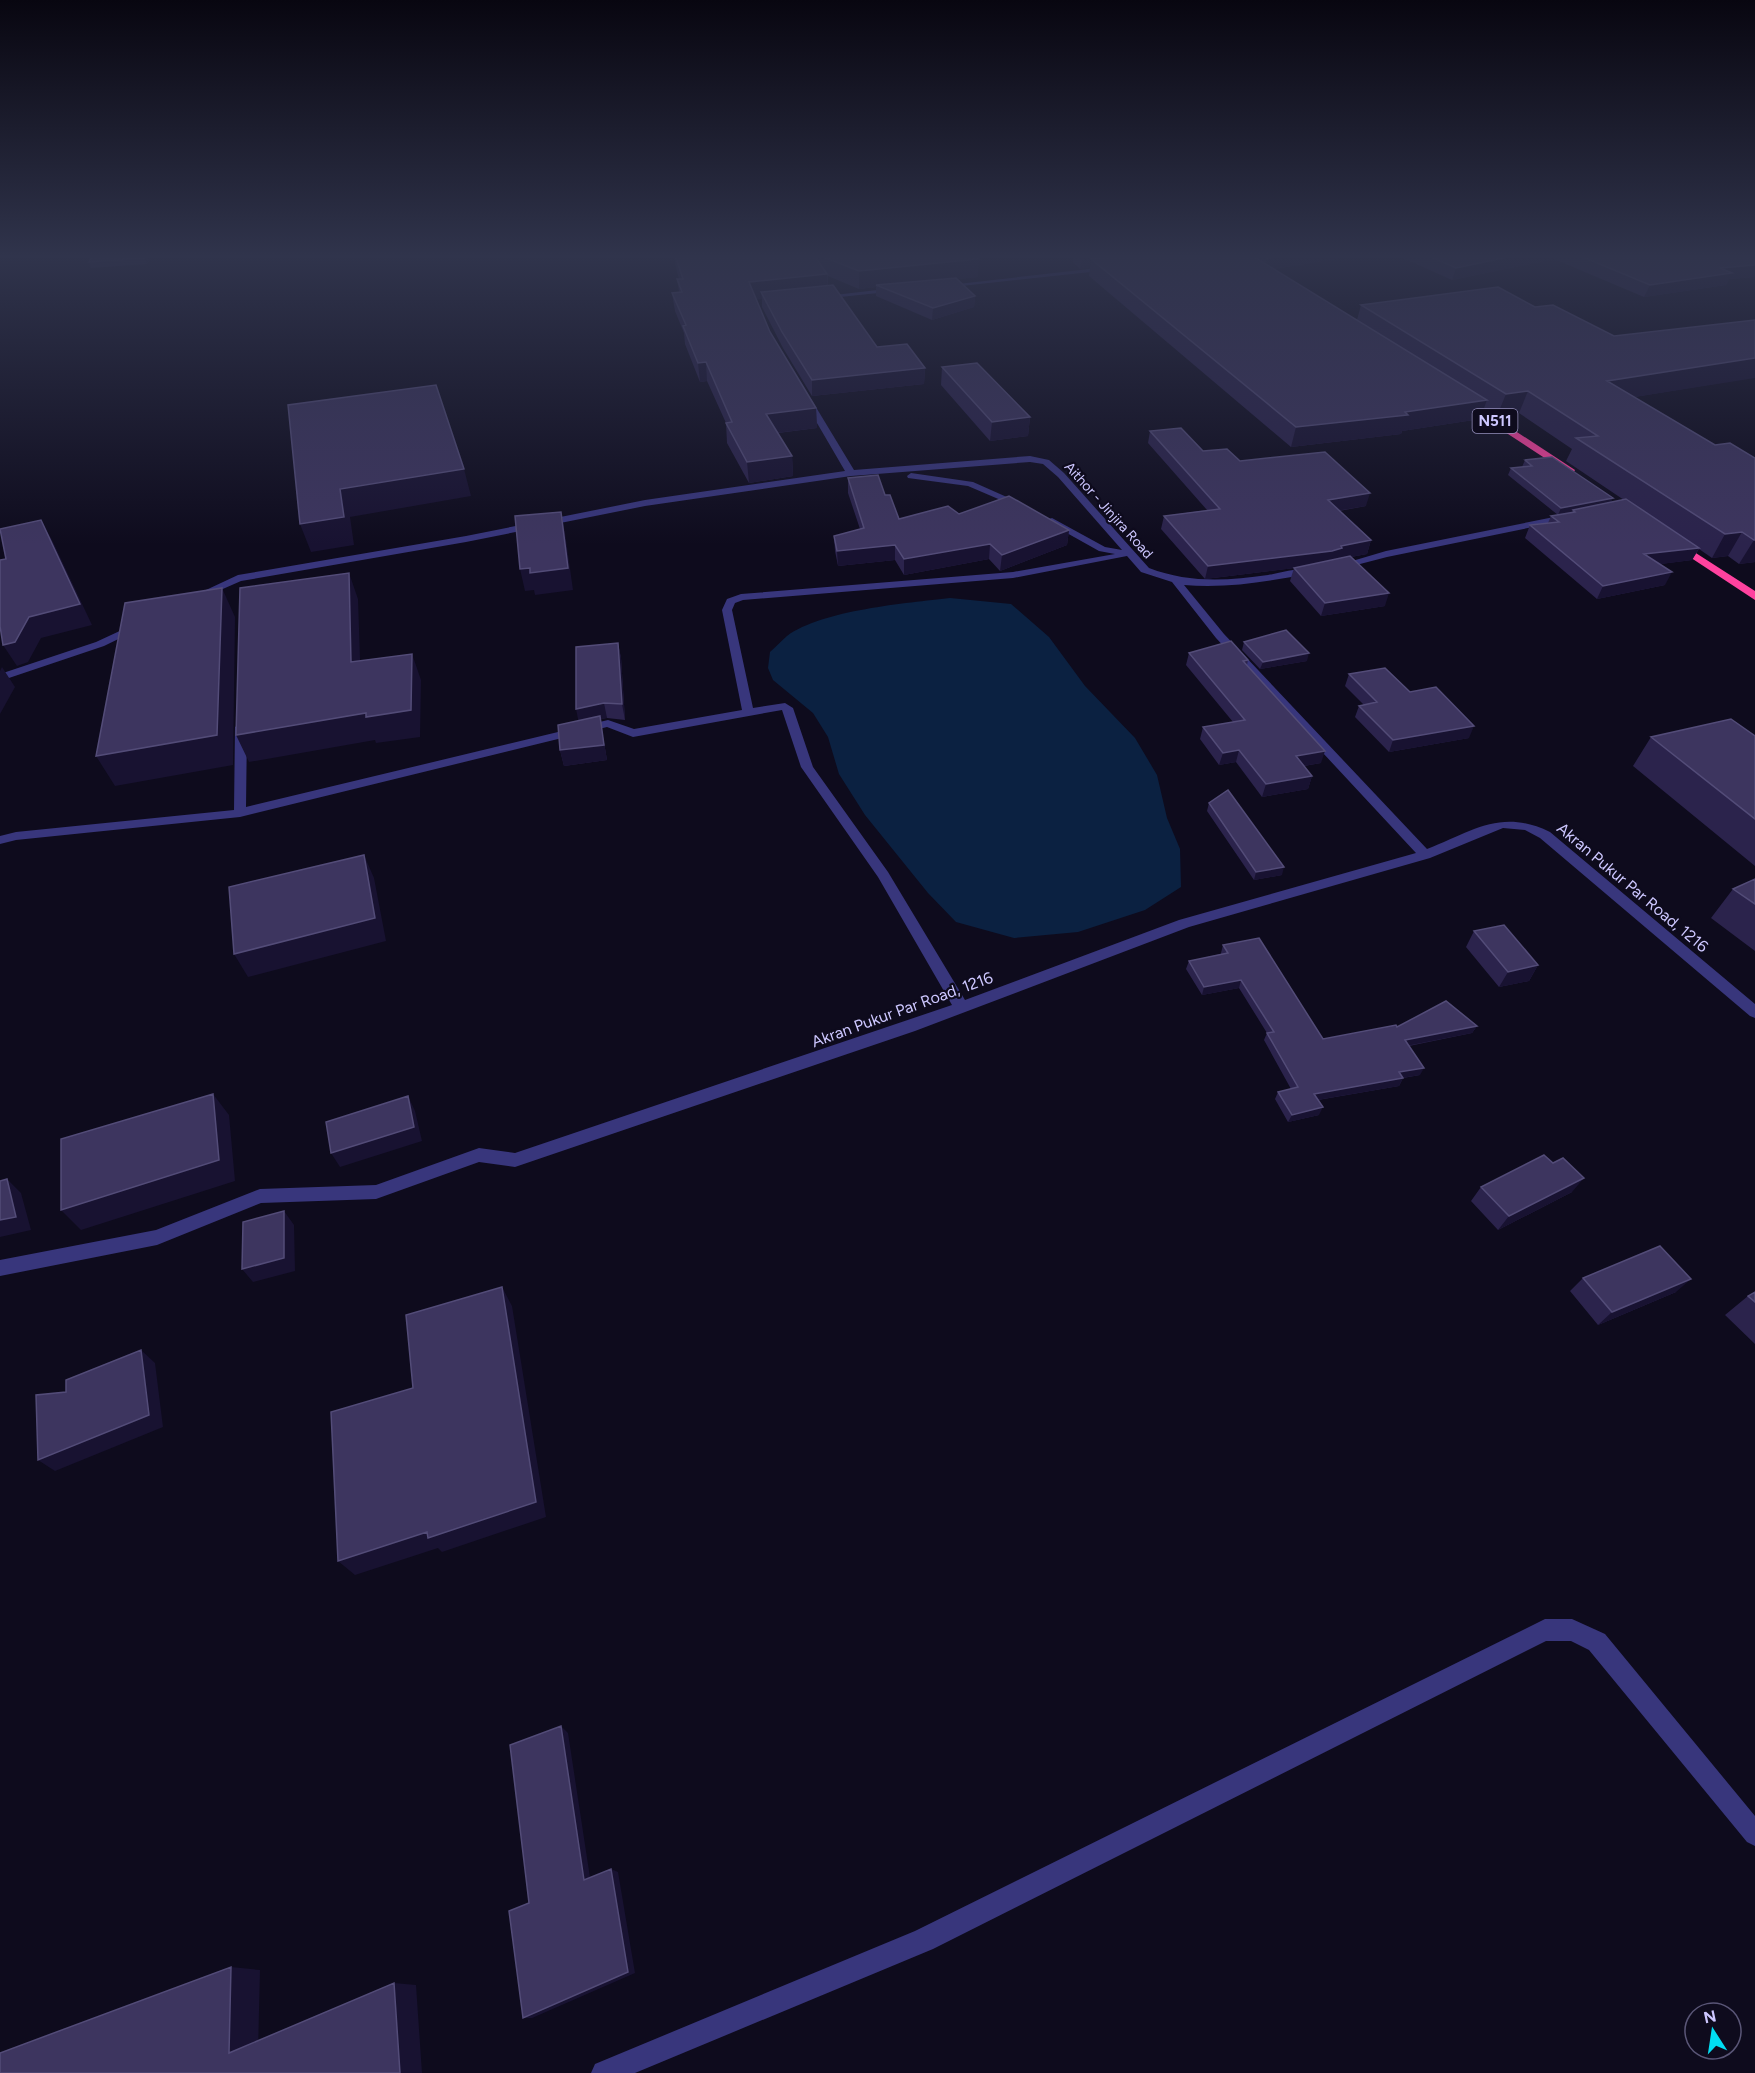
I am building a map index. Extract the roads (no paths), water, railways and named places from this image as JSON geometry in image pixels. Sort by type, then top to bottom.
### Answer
[{"type":"highway","name":"N511","points":[[1455,395],[1578,476]]},
{"type":"highway","points":[[1669,538],[1755,596]]},
{"type":"street","points":[[803,393],[851,473],[926,476],[970,484],[1024,507]]},
{"type":"street","name":"Aithor - Jinjira Road","points":[[181,604],[238,583],[645,504],[851,473],[1017,459],[1046,462],[1145,570],[1176,581],[1212,585],[1316,571]]},
{"type":"street","points":[[1328,569],[1386,554],[1575,516]]},
{"type":"street","points":[[1044,517],[1102,549],[1130,554]]},
{"type":"street","points":[[748,712],[728,610],[731,601],[741,597],[1013,575],[1130,554]]},
{"type":"street","points":[[1176,581],[1220,636],[1425,855]]},
{"type":"street","points":[[0,678],[100,644],[151,619]]},
{"type":"street","points":[[0,840],[16,836],[240,813],[608,723],[633,733],[785,706],[789,710],[807,767],[884,875],[961,1007]]},
{"type":"street","points":[[240,813],[242,720]]},
{"type":"street","name":"Akran Pukur Par Road, 1216","points":[[0,1268],[157,1238],[260,1196],[376,1192],[479,1155],[515,1160],[910,1027],[1184,923],[1425,855],[1502,824],[1527,826],[1545,835],[1755,1012]]},
{"type":"street","points":[[604,2073],[924,1940],[1545,1630],[1572,1630],[1597,1642],[1755,1834]]},
{"type":"water","points":[[950,598],[1011,604],[1049,637],[1085,686],[1135,738],[1157,775],[1167,818],[1180,849],[1181,887],[1145,910],[1078,932],[1014,938],[956,922],[928,893],[865,815],[839,774],[828,737],[813,713],[773,680],[768,668],[770,652],[787,636],[821,620],[866,609]]}]
